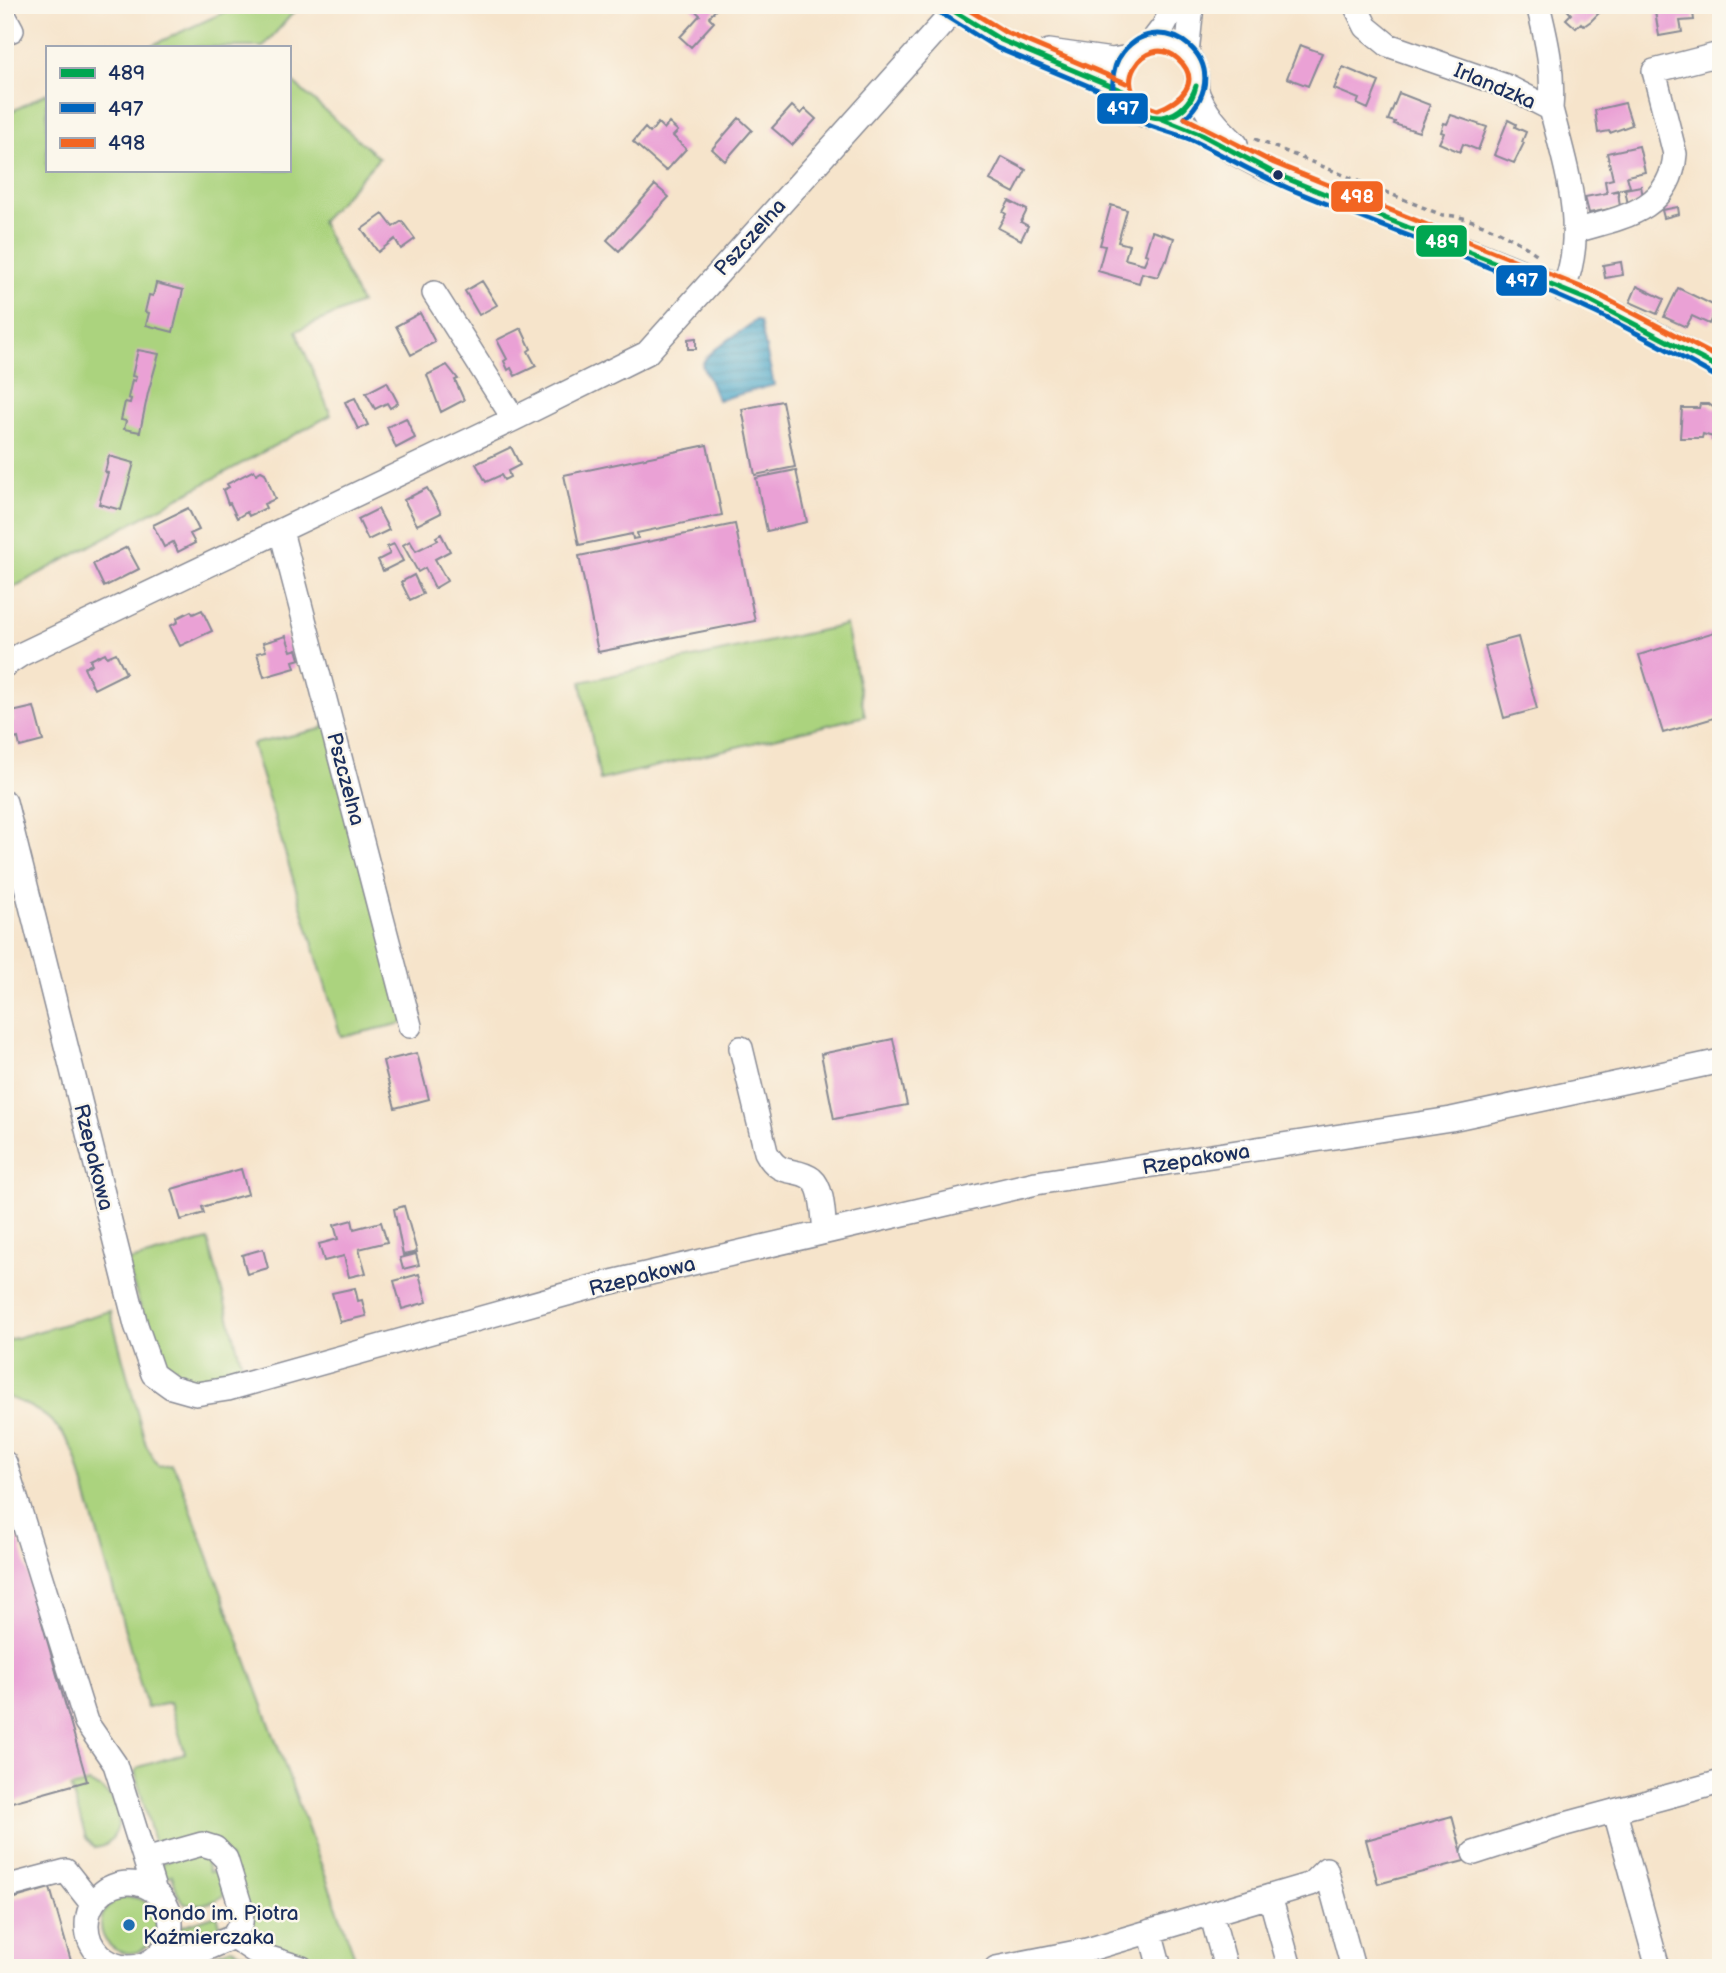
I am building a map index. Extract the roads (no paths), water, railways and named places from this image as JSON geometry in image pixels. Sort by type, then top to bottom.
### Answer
[{"type":"street","points":[[1150,44],[1175,5]]},
{"type":"street","points":[[1187,54],[1192,5]]},
{"type":"street","points":[[1538,5],[1550,56],[1551,109]]},
{"type":"street","points":[[949,8],[984,31],[1123,92]]},
{"type":"street","name":"Pszczelna","points":[[5,666],[22,654],[647,353],[949,8]]},
{"type":"street","name":"Irlandzka","points":[[1356,9],[1366,27],[1388,45],[1506,86],[1551,109],[1566,167],[1575,231],[1572,269],[1563,290]]},
{"type":"street","points":[[5,17],[12,30],[5,33]]},
{"type":"street","points":[[1160,118],[1172,116],[1192,101],[1198,77],[1187,54],[1170,44],[1150,44],[1129,57],[1121,80],[1128,102],[1137,111],[1202,135],[1261,167],[1563,290],[1623,317],[1721,369]]},
{"type":"street","points":[[1018,46],[1112,60],[1129,57]]},
{"type":"street","points":[[1575,231],[1634,215],[1648,206],[1664,188],[1675,168],[1675,154],[1654,71],[1716,55]]},
{"type":"street","points":[[1196,89],[1203,108],[1213,122],[1261,167]]},
{"type":"street","points":[[434,293],[514,419]]},
{"type":"street","name":"Pszczelna","points":[[281,531],[411,1026]]},
{"type":"street","name":"Rzepakowa","points":[[5,802],[136,1325],[153,1374],[171,1387],[196,1394],[228,1389],[603,1284],[1036,1183],[1451,1119],[1721,1061]]},
{"type":"street","points":[[741,1048],[766,1152],[778,1167],[812,1179],[817,1186],[825,1233]]},
{"type":"street","points":[[5,1463],[86,1722],[115,1764],[155,1892],[170,1916],[174,1956]]},
{"type":"street","points":[[1474,1853],[1558,1826],[1721,1782]]},
{"type":"street","points":[[1615,1812],[1658,1968]]},
{"type":"street","points":[[145,1860],[202,1844],[215,1848],[226,1859],[242,1911],[241,1923],[233,1937],[196,1953],[159,1955],[136,1967],[122,1967],[99,1961],[86,1931],[92,1904],[102,1893],[121,1884],[142,1885],[155,1892]]},
{"type":"street","points":[[996,1968],[1090,1959],[1150,1931],[1311,1884],[1326,1869],[1353,1968]]},
{"type":"street","points":[[5,1887],[66,1871],[92,1904]]},
{"type":"street","points":[[1270,1896],[1290,1968]]},
{"type":"street","points":[[1211,1913],[1226,1968]]},
{"type":"street","points":[[1150,1931],[1160,1968]]},
{"type":"street","points":[[233,1937],[260,1955],[302,1968]]},
{"type":"water","points":[[756,320],[760,322],[774,385],[718,400],[702,365],[711,353]]},
{"type":"place","name":"Rondo im. Piotra Kaźmierczaka","points":[[129,1925]]}]
